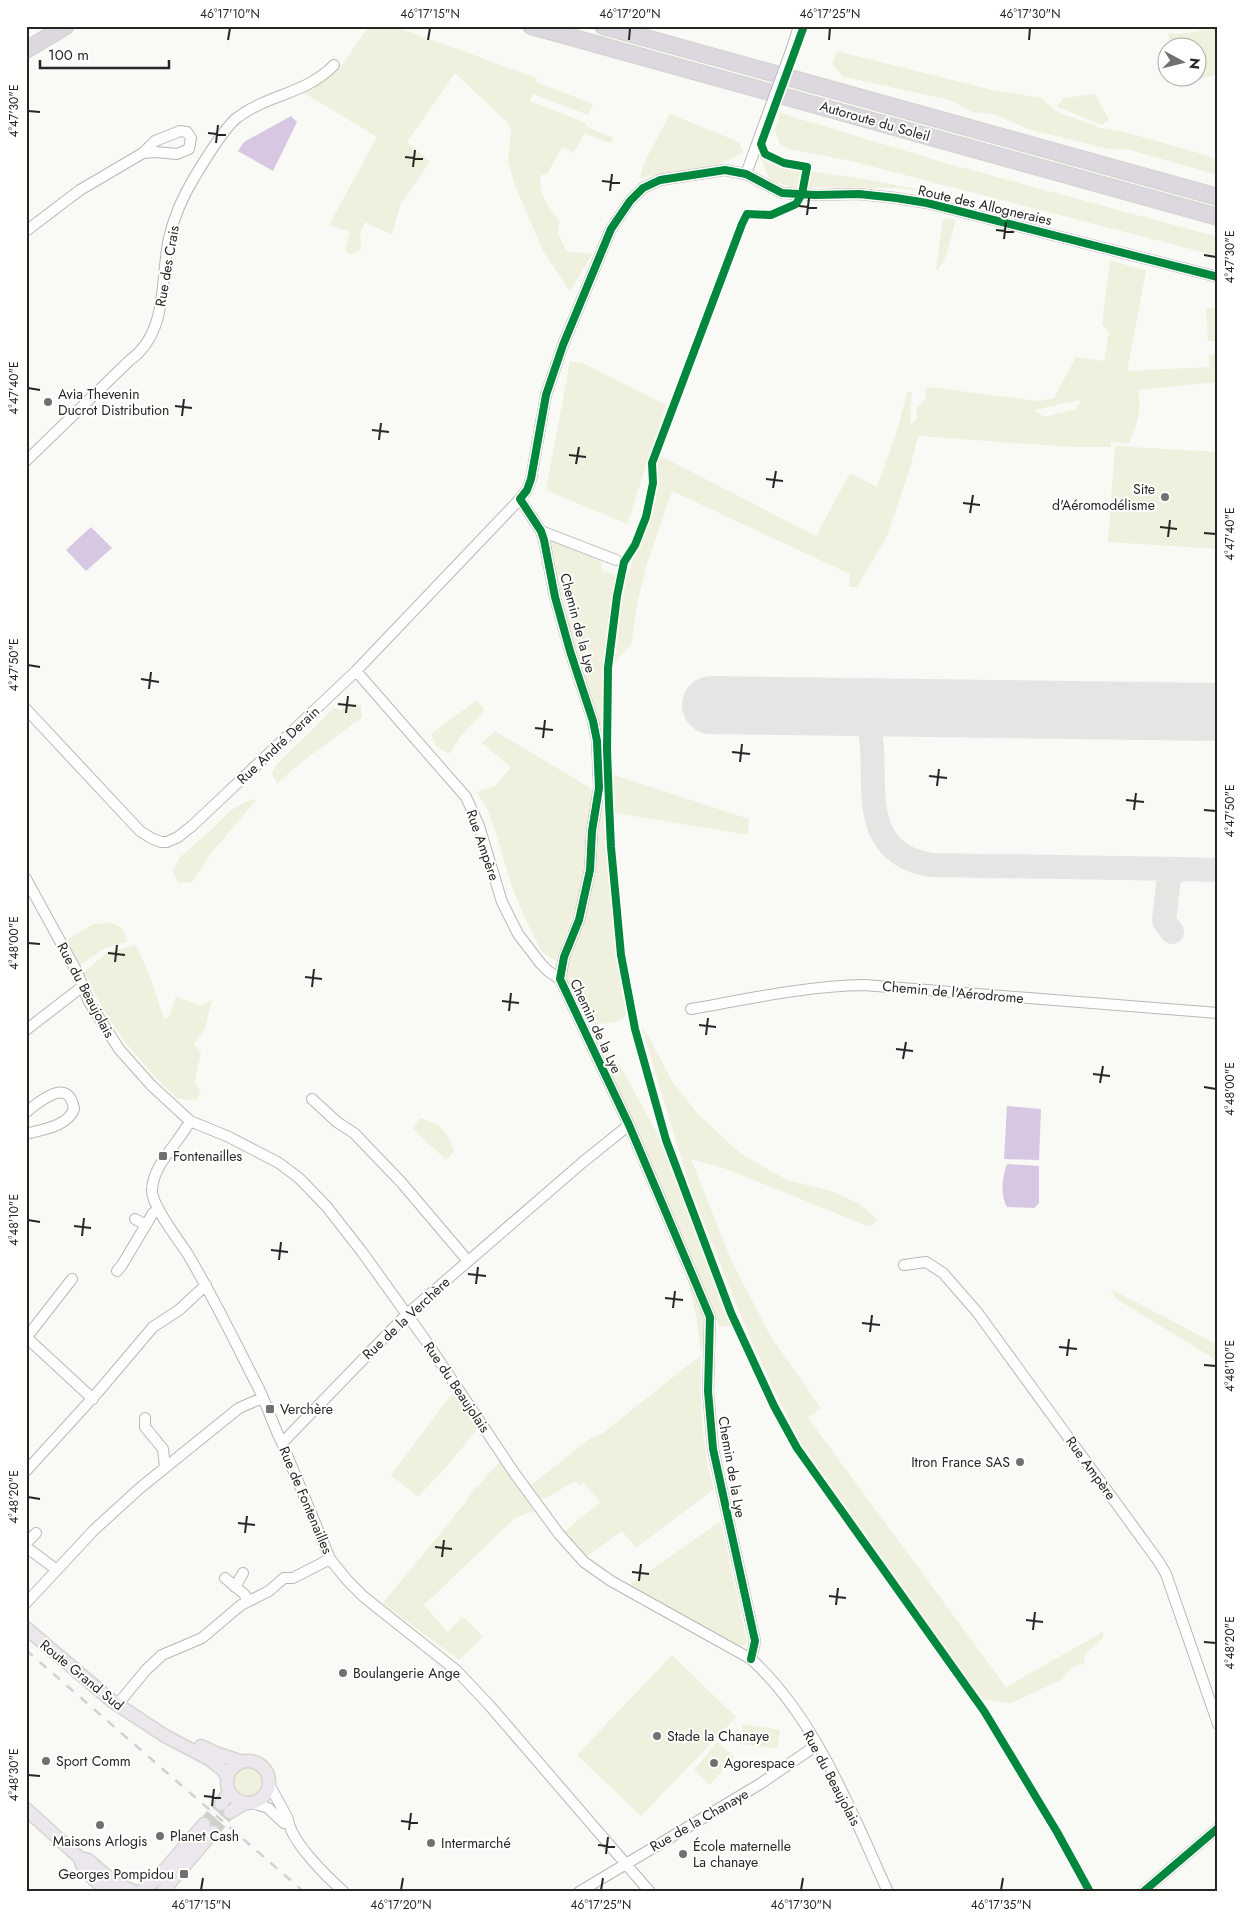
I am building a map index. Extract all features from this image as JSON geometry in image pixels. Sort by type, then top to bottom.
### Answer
[{"type":"highway","points":[[26,50],[66,26]]},
{"type":"highway","name":"Autoroute du Soleil","points":[[532,26],[1218,216]]},
{"type":"highway","name":"Autoroute du Soleil","points":[[603,26],[1218,197]]},
{"type":"main road","name":"Route Grand Sud","points":[[26,1628],[85,1680],[117,1705],[165,1736],[208,1758],[223,1770],[227,1777]]},
{"type":"main road","name":"Route Grand Sud","points":[[139,1720],[218,1754],[240,1761]]},
{"type":"main road","points":[[229,1792],[225,1808],[249,1803],[263,1796],[269,1784],[268,1775],[262,1765],[251,1760],[240,1761],[231,1768],[227,1777],[229,1792],[238,1801],[249,1803]]},
{"type":"main road","points":[[26,1809],[80,1858],[88,1860],[116,1884],[136,1891],[157,1879],[209,1828],[162,1892]]},
{"type":"main road","points":[[80,1858],[82,1866],[86,1871],[108,1892]]},
{"type":"street","points":[[746,174],[799,26]]},
{"type":"street","name":"Rue des Crais","points":[[26,461],[130,360],[140,353],[151,338],[157,324],[164,290],[169,238],[180,205],[198,171],[236,118],[260,103],[310,84],[326,74],[334,65]]},
{"type":"street","points":[[26,231],[80,190],[143,154]]},
{"type":"street","name":"Route des Allogneraies","points":[[520,499],[527,490],[531,479],[546,395],[563,345],[611,229],[630,201],[643,188],[660,180],[725,170],[746,174],[782,193],[815,196],[859,194],[927,203],[1218,277]]},
{"type":"street","name":"Chemin de la Lye","points":[[520,499],[541,531],[563,624],[593,721],[599,759],[599,788],[592,832],[590,870],[579,920],[564,957],[560,979],[629,1125],[710,1317],[708,1391],[713,1449],[755,1641],[751,1658]]},
{"type":"street","name":"Rue André Derain","points":[[26,708],[127,819],[151,838],[167,842],[178,837],[192,826],[356,671],[520,499]]},
{"type":"street","points":[[541,531],[616,560]]},
{"type":"street","name":"Rue Ampère","points":[[356,671],[466,798],[479,826],[502,902],[518,934],[541,964],[560,979]]},
{"type":"street","name":"Rue du Beaujolais","points":[[26,879],[83,986],[89,1002],[119,1050],[151,1085],[190,1121],[229,1136],[279,1163],[299,1178],[327,1207],[406,1314],[558,1534],[584,1562],[611,1581],[751,1658],[779,1687],[817,1745],[849,1807],[888,1892]]},
{"type":"street","name":"Chemin de l'Aérodrome","points":[[691,1009],[781,993],[843,985],[864,985],[1218,1013]]},
{"type":"street","points":[[26,1030],[83,986]]},
{"type":"street","points":[[26,1112],[46,1096],[55,1092],[66,1094],[70,1097],[74,1109],[65,1121],[26,1134]]},
{"type":"street","points":[[312,1099],[337,1122],[354,1134],[376,1156],[468,1260]]},
{"type":"street","name":"Rue de Fontenailles","points":[[190,1121],[156,1176],[152,1197],[206,1285],[231,1332],[259,1389],[330,1559],[364,1597],[457,1671],[490,1706],[650,1892]]},
{"type":"street","name":"Rue de la Verchère","points":[[282,1443],[406,1314],[629,1125]]},
{"type":"street","points":[[116,1271],[122,1265],[153,1213],[159,1211]]},
{"type":"street","points":[[135,1219],[146,1225]]},
{"type":"street","name":"Rue Ampère","points":[[904,1265],[926,1262],[943,1273],[977,1312],[1159,1562],[1166,1574],[1218,1724]]},
{"type":"street","points":[[72,1279],[26,1337],[93,1399]]},
{"type":"street","points":[[26,1471],[93,1399],[153,1327],[179,1310],[206,1285]]},
{"type":"street","points":[[26,1603],[94,1530],[165,1467],[240,1408],[262,1398]]},
{"type":"street","points":[[145,1418],[145,1427],[164,1449],[165,1467]]},
{"type":"street","points":[[36,1533],[26,1545],[57,1570]]},
{"type":"street","points":[[117,1705],[155,1660],[162,1655],[202,1638],[249,1601],[269,1591],[284,1578],[293,1578],[330,1559]]},
{"type":"street","points":[[235,1587],[243,1573]]},
{"type":"street","points":[[225,1578],[249,1601]]},
{"type":"street","name":"Rue de la Chanaye","points":[[579,1892],[760,1784],[817,1745]]},
{"type":"street","points":[[269,1784],[285,1812],[288,1824],[315,1864],[344,1892]]},
{"type":"street","points":[[249,1803],[268,1808],[284,1823],[288,1824]]},
{"type":"street","points":[[1143,1892],[1218,1828]]},
{"type":"green space","points":[[369,26],[394,26],[537,78],[536,82],[593,104],[588,115],[533,94],[530,101],[586,123],[585,126],[613,138],[610,143],[584,133],[574,153],[562,147],[547,174],[541,175],[542,194],[547,205],[559,220],[558,233],[566,251],[592,254],[570,291],[543,251],[515,185],[508,162],[511,131],[509,124],[455,73],[407,142],[430,162],[400,205],[392,235],[365,222],[360,235],[361,249],[352,255],[345,251],[350,232],[329,225],[377,137],[304,93],[340,68]]},
{"type":"green space","points":[[1218,27],[1218,74],[1206,78],[1206,38],[1169,38],[1168,33],[1182,34]]},
{"type":"green space","points":[[837,51],[993,90],[1041,98],[1056,111],[1100,128],[1121,131],[1209,156],[1218,161],[1218,175],[1130,150],[1109,149],[1031,130],[993,114],[972,112],[950,100],[844,77],[832,64]]},
{"type":"green space","points":[[1095,94],[1109,120],[1102,125],[1057,107],[1063,98]]},
{"type":"green space","points":[[780,113],[949,164],[1218,237],[1218,256],[851,161],[789,149],[780,144],[775,130]]},
{"type":"green space","points":[[670,114],[739,142],[743,151],[733,158],[708,167],[640,178],[644,163]]},
{"type":"green space","points":[[759,155],[780,167],[865,179],[936,193],[897,188],[791,187],[770,180]]},
{"type":"green space","points":[[949,218],[956,220],[946,256],[938,270],[936,269],[943,220]]},
{"type":"green space","points":[[1110,260],[1146,271],[1127,371],[1209,367],[1209,355],[1216,354],[1216,341],[1208,341],[1206,307],[1218,308],[1218,382],[1138,390],[1138,417],[1129,443],[1111,442],[1111,447],[1071,447],[918,436],[909,472],[886,538],[857,587],[849,587],[850,574],[672,491],[647,564],[637,605],[631,645],[612,665],[613,727],[603,728],[597,719],[572,641],[549,540],[599,557],[603,571],[626,578],[639,547],[649,515],[659,455],[816,536],[850,473],[877,487],[898,428],[907,392],[912,392],[910,424],[917,419],[916,409],[927,398],[924,391],[928,387],[1038,401],[1054,398],[1076,357],[1104,361],[1109,332],[1102,325]],"holes":[[[1081,400],[1076,409],[1044,417],[1034,410]]]},
{"type":"green space","points":[[570,362],[581,362],[666,405],[627,524],[546,490]]},
{"type":"green space","name":"Site d'Aéromodélisme","points":[[1115,446],[1218,452],[1218,549],[1108,542]]},
{"type":"green space","points":[[477,700],[484,709],[449,754],[436,746],[431,734]]},
{"type":"green space","points":[[351,704],[361,705],[362,717],[308,757],[277,784],[272,773],[277,764],[334,708],[340,710]]},
{"type":"green space","points":[[495,731],[592,789],[588,855],[580,895],[556,961],[542,952],[523,914],[512,887],[487,808],[476,792],[495,786],[511,767],[482,743]]},
{"type":"green space","points":[[611,774],[749,819],[748,835],[615,813]]},
{"type":"green space","points":[[257,799],[212,852],[192,882],[178,883],[173,871],[179,858],[230,811],[247,801]]},
{"type":"green space","points":[[602,799],[616,954],[626,1015],[614,1022],[589,1024],[565,977],[566,964],[575,944],[588,903],[594,865],[595,834]]},
{"type":"green space","points":[[112,923],[123,929],[127,942],[105,948],[80,965],[67,940],[93,924]]},
{"type":"green space","points":[[136,945],[151,979],[164,1019],[169,1017],[176,996],[199,1006],[212,1000],[205,1029],[194,1044],[201,1053],[195,1082],[201,1091],[196,1100],[178,1099],[136,1056],[113,1025],[84,972],[108,952]]},
{"type":"green space","points":[[641,1026],[649,1037],[672,1081],[698,1114],[740,1153],[787,1180],[831,1191],[858,1203],[874,1216],[877,1221],[871,1226],[865,1225],[724,1168],[691,1159],[731,1260],[771,1337],[821,1408],[808,1418],[1006,1687],[1103,1632],[1103,1638],[1084,1655],[1085,1663],[1071,1668],[1061,1680],[1011,1703],[982,1699],[801,1443],[771,1384],[742,1319],[691,1190]]},
{"type":"green space","points":[[595,1034],[621,1067],[658,1135],[733,1326],[719,1326],[595,1038]]},
{"type":"green space","points":[[420,1118],[433,1123],[446,1133],[454,1151],[446,1160],[412,1128]]},
{"type":"green space","points":[[687,1278],[699,1301],[705,1321],[701,1355],[697,1320]]},
{"type":"green space","points":[[1111,1289],[1218,1345],[1218,1361],[1115,1298]]},
{"type":"green space","points":[[701,1355],[702,1423],[706,1456],[714,1489],[636,1548],[622,1531],[585,1558],[564,1532],[600,1502],[583,1483],[579,1486],[575,1481],[548,1497],[541,1499],[530,1486],[592,1437],[603,1433]]},
{"type":"green space","points":[[454,1391],[478,1428],[448,1465],[418,1497],[391,1475]]},
{"type":"green space","points":[[500,1461],[534,1511],[515,1518],[424,1605],[448,1632],[462,1617],[483,1637],[459,1660],[383,1603],[466,1502],[475,1487]]},
{"type":"green space","points":[[721,1521],[747,1641],[745,1645],[736,1646],[628,1586]]},
{"type":"green space","name":"Stade la Chanaye","points":[[672,1655],[736,1717],[641,1816],[577,1755]]},
{"type":"green space","points":[[743,1724],[780,1730],[777,1749],[740,1744]]},
{"type":"green space","name":"Agorespace","points":[[717,1742],[734,1757],[710,1785],[694,1770]]},
{"type":"green space","points":[[248,1765],[254,1766],[259,1770],[263,1775],[263,1787],[259,1792],[254,1796],[248,1797],[242,1796],[237,1792],[233,1787],[232,1781],[233,1775],[237,1770],[242,1766]]},
{"type":"shaded area","points":[[291,116],[297,122],[273,171],[238,151],[244,142]]},
{"type":"shaded area","points":[[91,527],[112,548],[86,571],[66,550]]},
{"type":"shaded area","points":[[1007,1106],[1041,1109],[1039,1160],[1004,1159]]},
{"type":"shaded area","points":[[1007,1164],[1039,1166],[1039,1203],[1034,1208],[1007,1207],[1003,1197],[1002,1186]]},
{"type":"taxiway","points":[[853,707],[866,720],[871,739],[876,815],[884,838],[902,855],[932,865],[1180,869]]},
{"type":"taxiway","points":[[870,733],[876,717],[888,707]]},
{"type":"taxiway","points":[[1172,932],[1164,921],[1169,877],[1180,869],[1218,870]]},
{"type":"runway","points":[[711,705],[1218,712]]},
{"type":"tunnel","points":[[204,1824],[221,1804]]},
{"type":"tunnel","points":[[213,1832],[230,1812]]},
{"type":"railway","points":[[26,1650],[304,1892]]},
{"type":"cycle path","points":[[804,26],[761,144],[765,154],[784,163],[807,167],[802,194],[796,204],[771,215],[747,214],[742,224],[652,463],[653,483],[646,517],[635,545],[624,562],[617,596],[608,668],[607,749],[611,847],[621,955],[635,1029],[666,1140],[731,1313],[774,1406],[797,1448],[984,1711],[1057,1832],[1090,1892]]},
{"type":"cycle path","points":[[751,1659],[755,1641],[713,1449],[708,1391],[710,1317],[629,1125],[560,979],[564,957],[579,920],[590,870],[592,831],[599,788],[597,741],[593,721],[555,597],[544,540],[541,531],[520,499],[527,490],[531,479],[546,395],[563,345],[611,229],[630,201],[643,188],[660,180],[725,170],[746,174],[782,193],[815,195],[859,194],[927,203],[1218,277]]},
{"type":"cycle path","points":[[1143,1892],[1218,1828]]},
{"type":"place","name":"Avia Thevenin Ducrot Distribution","points":[[48,402]]},
{"type":"place","name":"Site d'Aéromodélisme","points":[[1165,497]]},
{"type":"place","name":"Fontenailles","points":[[163,1156]]},
{"type":"place","name":"Verchère","points":[[270,1409]]},
{"type":"place","name":"Itron France SAS","points":[[1020,1462]]},
{"type":"place","name":"Boulangerie Ange","points":[[343,1673]]},
{"type":"place","name":"Stade la Chanaye","points":[[657,1736]]},
{"type":"place","name":"Sport Comm","points":[[46,1761]]},
{"type":"place","name":"Agorespace","points":[[714,1763]]},
{"type":"place","name":"Maisons Arlogis","points":[[100,1825]]},
{"type":"place","name":"Planet Cash","points":[[160,1836]]},
{"type":"place","name":"Intermarché","points":[[431,1843]]},
{"type":"place","name":"École maternelle La chanaye","points":[[683,1854]]},
{"type":"place","name":"Georges Pompidou","points":[[184,1874]]}]
